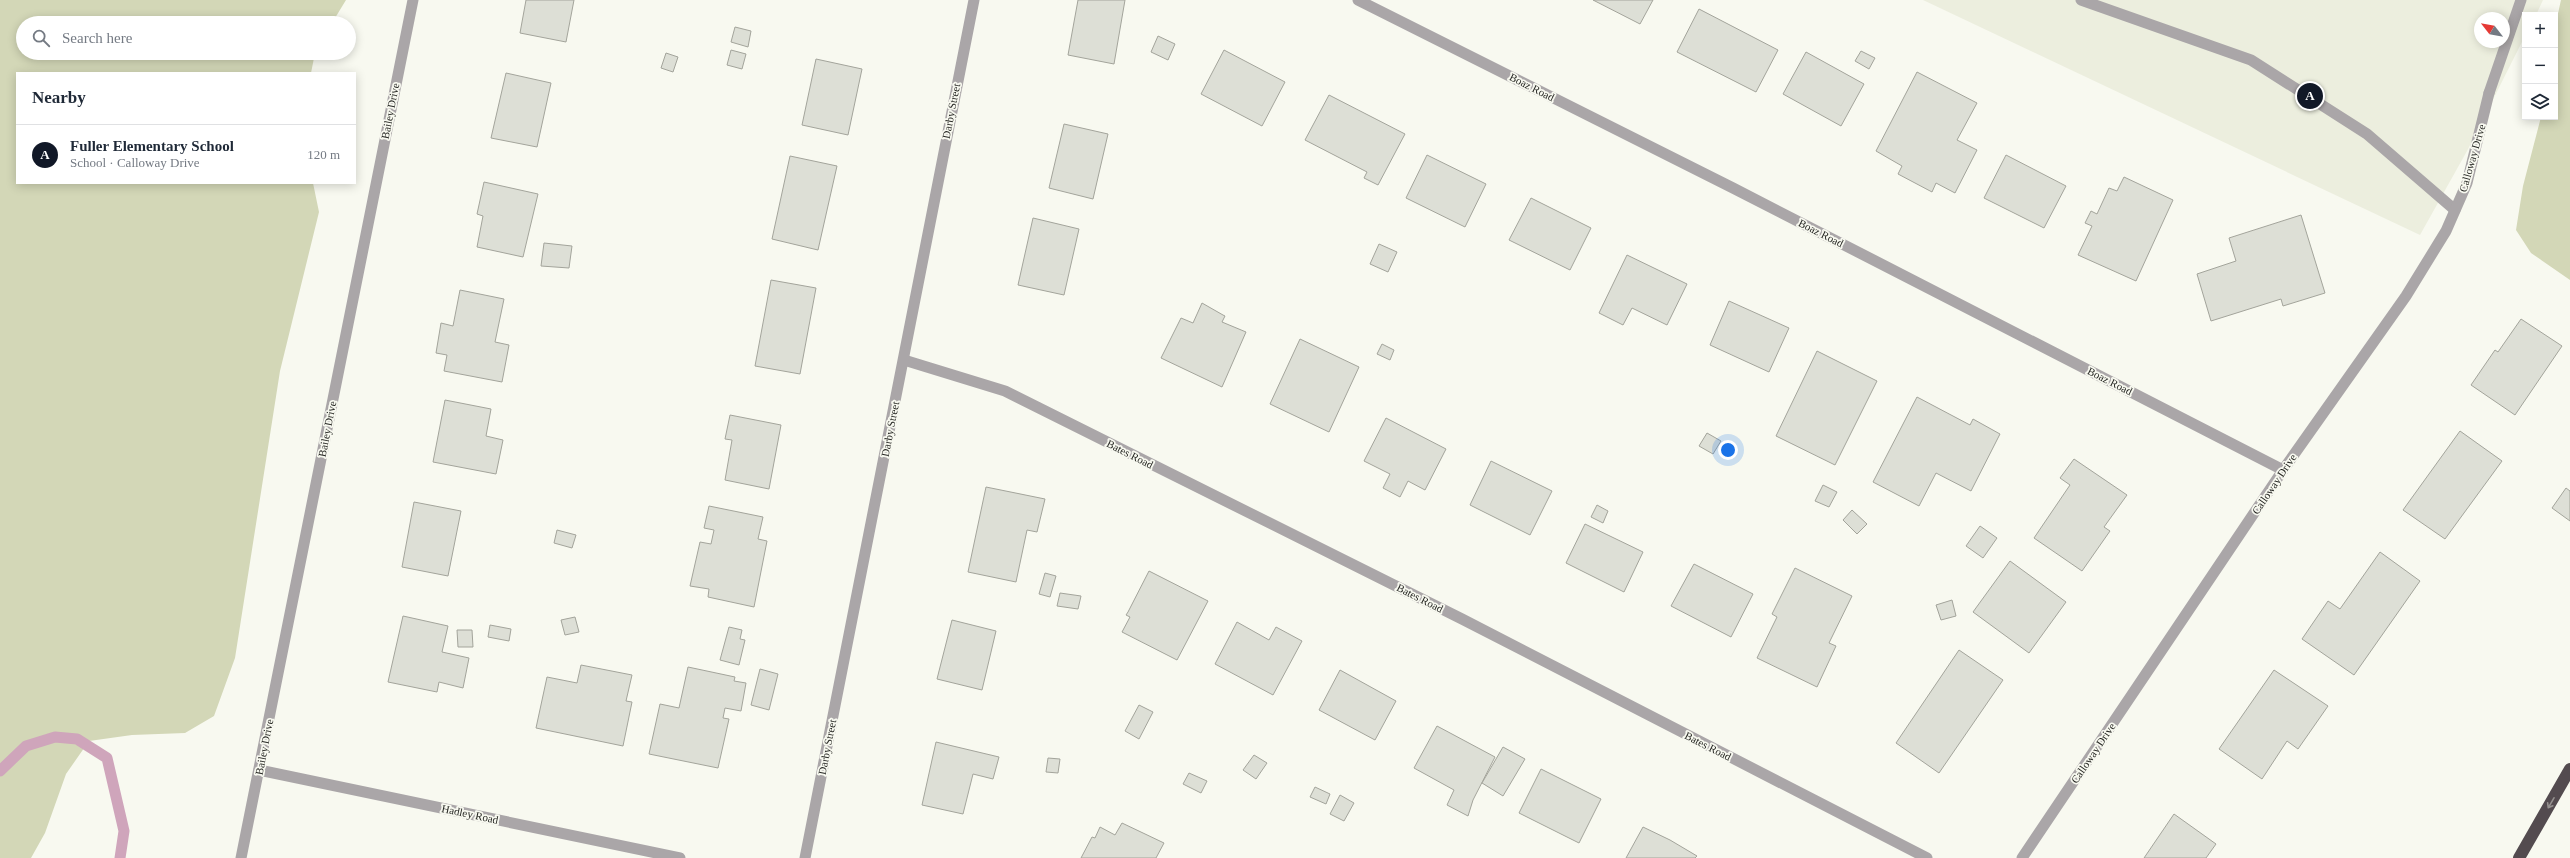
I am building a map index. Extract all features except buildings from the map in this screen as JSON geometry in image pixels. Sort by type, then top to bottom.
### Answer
[{"type":"highway","points":[[2519,858],[2570,769]]},
{"type":"street","name":"Bailey Drive","points":[[241,858],[413,0]]},
{"type":"street","name":"Darby Street","points":[[805,858],[974,0]]},
{"type":"street","name":"Boaz Road","points":[[1358,0],[1740,192],[2283,470]]},
{"type":"street","points":[[2081,0],[2250,60],[2367,134],[2455,210]]},
{"type":"street","name":"Calloway Drive","points":[[2022,858],[2283,470],[2406,296],[2446,231],[2468,178],[2488,93],[2521,0]]},
{"type":"street","name":"Bates Road","points":[[904,360],[1005,391],[1462,619],[1927,858]]},
{"type":"street","name":"Hadley Road","points":[[259,770],[680,858]]},
{"type":"shaded area","points":[[1923,0],[2543,0],[2537,12],[2522,12],[2522,42],[2467,151],[2420,235]]},
{"type":"green space","points":[[0,0],[346,0],[336,16],[16,16],[16,60],[314,60],[311,72],[16,72],[16,184],[313,184],[319,212],[280,371],[235,658],[214,716],[185,733],[132,735],[89,741],[66,774],[45,833],[31,858],[0,858]]},
{"type":"green space","points":[[2561,0],[2570,0],[2570,280],[2531,253],[2516,230],[2523,186],[2540,120],[2558,120],[2558,14]]},
{"type":"waterway","points":[[0,771],[26,746],[55,737],[77,739],[107,758],[124,831],[120,858]]},
{"type":"place","name":"Fuller Elementary School","points":[[2310,96]]}]
